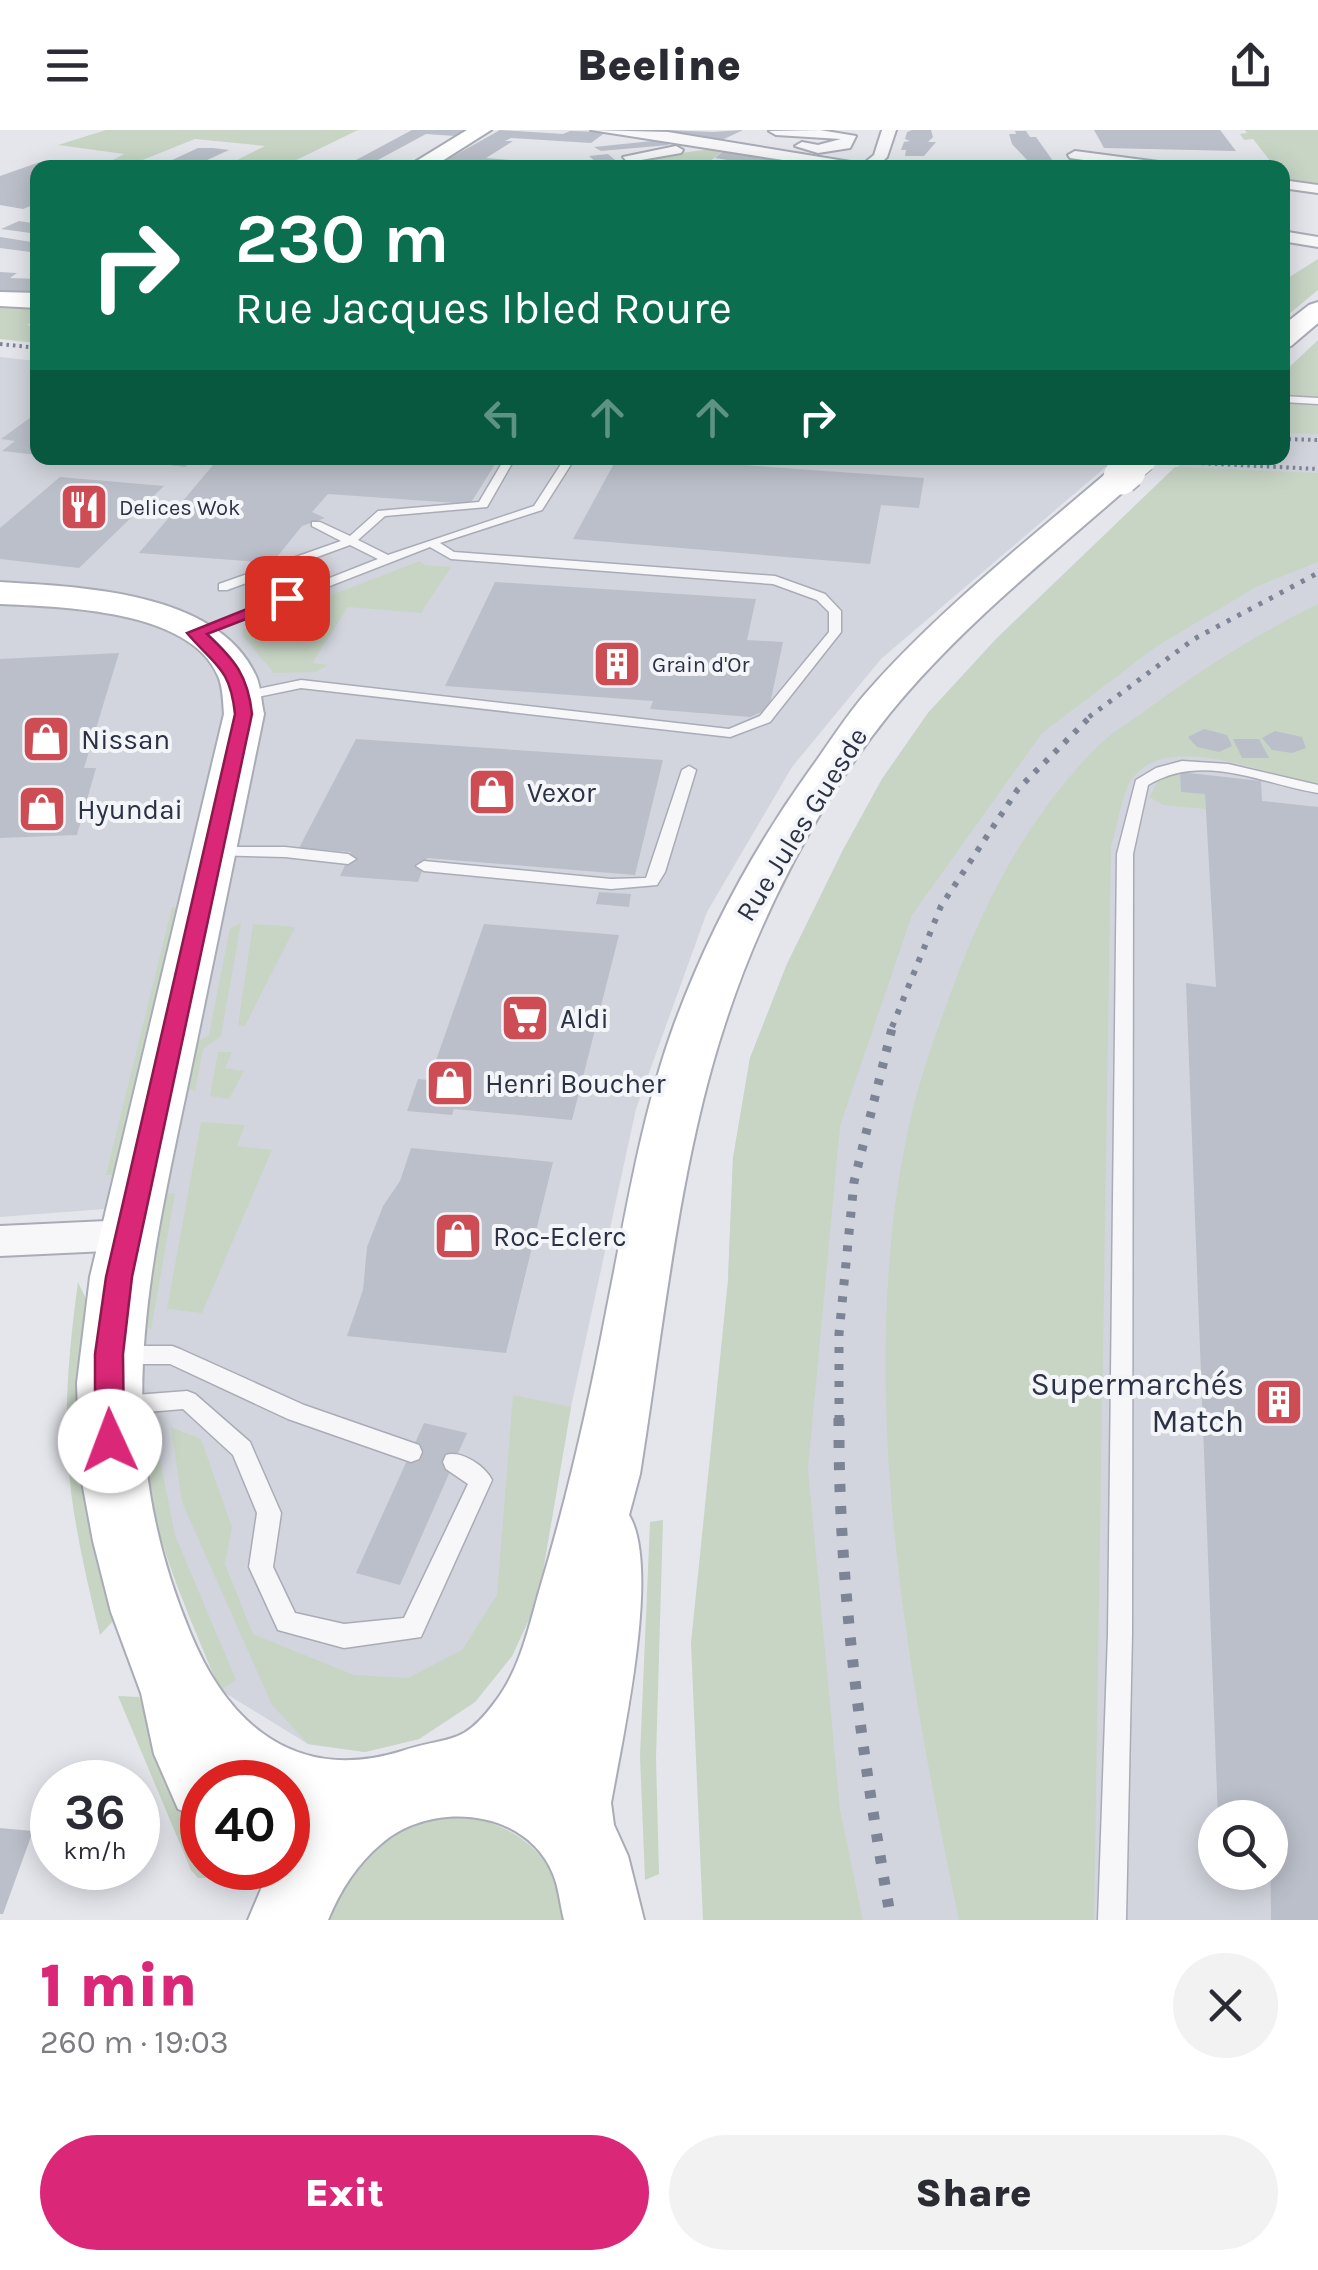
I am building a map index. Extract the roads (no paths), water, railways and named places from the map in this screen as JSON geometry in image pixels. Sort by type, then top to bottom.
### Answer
[{"type":"street","points":[[429,160],[481,130]]},
{"type":"street","points":[[598,130],[708,142],[798,160]]},
{"type":"street","points":[[876,160],[889,130]]},
{"type":"street","points":[[739,148],[759,139],[778,131],[849,136],[845,145],[818,149],[759,139]]},
{"type":"street","points":[[634,160],[630,156],[708,142]]},
{"type":"street","points":[[1075,155],[1113,160]]},
{"type":"street","points":[[1290,185],[1318,190]]},
{"type":"street","points":[[1290,237],[1318,242]]},
{"type":"street","points":[[0,299],[30,301]]},
{"type":"street","points":[[1290,333],[1318,310]]},
{"type":"street","name":"Rue Jules Guesde","points":[[473,1776],[510,1744],[542,1693],[607,1474],[666,1148],[698,1028],[734,933],[786,836],[862,723],[924,652],[1132,467]]},
{"type":"street","points":[[0,593],[116,603],[167,619],[196,633],[224,656],[243,696],[244,714],[128,1235],[109,1354],[113,1471],[127,1541],[146,1612],[178,1693],[195,1760]]},
{"type":"street","points":[[0,1241],[128,1235]]},
{"type":"street","name":"Rue Jules Guesde","points":[[577,1839],[574,1792],[596,1695],[603,1638],[607,1474]]},
{"type":"street","points":[[178,1693],[232,1760]]},
{"type":"street","points":[[310,1793],[346,1800],[385,1794],[429,1778],[473,1776],[498,1781],[542,1802],[577,1839],[600,1886],[604,1920]]},
{"type":"street","points":[[282,1901],[297,1890],[342,1824],[385,1794]]},
{"type":"lane","points":[[1290,399],[1318,400]]},
{"type":"lane","points":[[222,587],[351,541],[382,512],[483,504],[506,465]]},
{"type":"lane","points":[[196,633],[430,543],[538,508],[566,465]]},
{"type":"lane","points":[[316,524],[387,559]]},
{"type":"lane","points":[[243,696],[302,684],[730,733],[765,720],[834,632],[836,611],[822,597],[775,580],[451,556],[430,543]]},
{"type":"lane","points":[[1112,1920],[1120,1615],[1125,854],[1141,783],[1169,766],[1252,772],[1318,789]]},
{"type":"lane","points":[[424,866],[611,884],[650,882],[657,872],[690,770]]},
{"type":"lane","points":[[213,852],[285,852],[348,859]]},
{"type":"lane","points":[[109,1354],[172,1355],[296,1412],[411,1452]]},
{"type":"lane","points":[[108,1407],[187,1400],[242,1449],[269,1513],[261,1568],[287,1622],[344,1636],[412,1629],[481,1480],[454,1462]]},
{"type":"railway","points":[[0,344],[30,347]]},
{"type":"railway","points":[[1290,439],[1318,440]]},
{"type":"railway","points":[[1238,465],[1318,469]]},
{"type":"railway","points":[[1089,717],[1194,639],[1318,573]]},
{"type":"railway","points":[[893,1025],[941,906],[1018,789],[1092,715]]},
{"type":"railway","points":[[839,1418],[839,1334],[854,1182],[893,1025]]},
{"type":"railway","points":[[839,1418],[847,1607],[870,1795],[891,1920]]},
{"type":"place","name":"Delices Wok","points":[[84,507]]},
{"type":"place","name":"Grain d'Or","points":[[617,664]]},
{"type":"place","name":"Nissan","points":[[46,739]]},
{"type":"place","name":"Vexor","points":[[492,792]]},
{"type":"place","name":"Hyundai","points":[[42,809]]},
{"type":"place","name":"Aldi","points":[[525,1018]]},
{"type":"place","name":"Henri Boucher","points":[[450,1083]]},
{"type":"place","name":"Roc-Eclerc","points":[[458,1236]]},
{"type":"place","name":"Supermarchés Match","points":[[1279,1402]]}]
